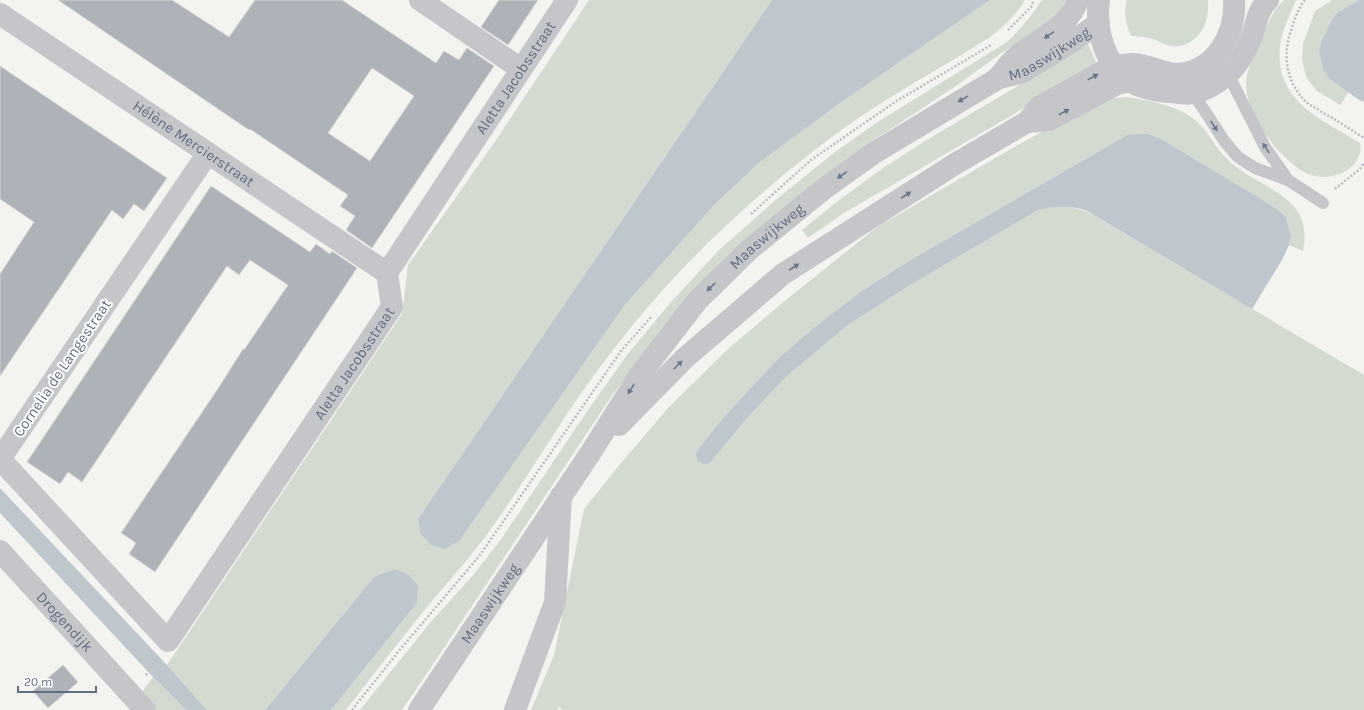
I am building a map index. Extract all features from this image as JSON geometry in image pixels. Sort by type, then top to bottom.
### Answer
[{"type":"street","points":[[420,0],[521,69]]},
{"type":"street","name":"Aletta Jacobsstraat","points":[[168,641],[392,307],[387,273],[567,0]]},
{"type":"street","points":[[1099,0],[1099,23],[1101,37],[1107,55],[1122,74],[1142,87],[1158,91],[1193,93],[1211,86],[1228,74],[1243,56],[1263,8]]},
{"type":"street","name":"Maaswijkweg","points":[[591,452],[685,358],[783,274],[955,164],[1027,122],[1049,120],[1117,84],[1122,74],[1132,64],[1176,74],[1191,72],[1201,68],[1212,61],[1221,50],[1229,33],[1236,1]]},
{"type":"street","name":"Maaswijkweg","points":[[997,79],[1019,54],[1054,31],[1067,20],[1077,4]]},
{"type":"street","name":"Hélène Mercierstraat","points":[[1,16],[387,273]]},
{"type":"street","name":"Maaswijkweg","points":[[418,710],[591,452],[638,376],[697,301],[750,249],[825,188],[874,153],[997,79],[1023,72],[1070,44],[1099,23]]},
{"type":"street","points":[[1221,50],[1228,74]]},
{"type":"street","name":"Cornelia de Langestraat","points":[[168,641],[0,459],[208,153]]},
{"type":"street","points":[[515,710],[555,602],[561,496]]},
{"type":"street","name":"Drogendijk","points":[[0,551],[145,710]]},
{"type":"lane","points":[[1228,74],[1265,146],[1288,180]]},
{"type":"lane","points":[[1193,93],[1225,142],[1238,157],[1255,168],[1288,180],[1323,203]]},
{"type":"path","points":[[1305,0],[1301,4],[1292,26],[1287,46],[1287,65],[1290,78],[1297,91],[1307,103],[1364,138]]},
{"type":"path","points":[[1323,203],[1336,188],[1360,169],[1364,162]]},
{"type":"shaded area","points":[[589,0],[772,0],[418,519],[420,533],[460,540],[624,306],[714,205],[760,162],[843,101],[990,0],[1025,0],[1018,11],[990,37],[869,111],[807,156],[748,205],[693,258],[657,296],[608,357],[577,399],[491,529],[346,710],[331,710],[417,603],[374,577],[265,710],[207,710],[167,665],[402,314],[408,265],[492,146]]},
{"type":"shaded area","points":[[772,0],[990,0],[843,101],[760,162],[714,205],[624,306],[460,540],[445,549],[431,545],[420,533],[418,519]]},
{"type":"shaded area","points":[[1042,0],[1066,0],[1062,8],[1046,27],[1003,52],[827,174],[640,359],[611,397],[402,710],[360,710],[429,624],[474,574],[502,538],[627,355],[671,302],[719,250],[778,198],[835,152],[876,123],[1007,42],[1026,22]]},
{"type":"shaded area","points":[[1127,0],[1208,0],[1207,17],[1200,33],[1193,40],[1181,46],[1167,45],[1150,38],[1131,36],[1125,9]]},
{"type":"shaded area","points":[[1284,0],[1296,0],[1284,28],[1280,46],[1280,65],[1284,81],[1292,95],[1303,106],[1316,116],[1360,143],[1361,149],[1357,160],[1349,169],[1338,175],[1326,177],[1317,176],[1308,174],[1297,168],[1286,159],[1266,135],[1251,108],[1247,95],[1246,82],[1248,72],[1270,20],[1276,9]]},
{"type":"shaded area","points":[[1331,0],[1359,0],[1338,12],[1334,16],[1322,40],[1330,79],[1349,92],[1340,105],[1317,91],[1311,84],[1306,76],[1302,60],[1303,44],[1315,11]]},
{"type":"shaded area","points":[[1359,0],[1364,0],[1364,102],[1330,79],[1324,71],[1319,50],[1322,40],[1334,16],[1338,12]]},
{"type":"shaded area","points":[[1088,44],[1097,64],[844,213],[808,238],[802,230],[883,168],[925,141]]},
{"type":"shaded area","points":[[1126,97],[1146,100],[1168,106],[1187,114],[1203,128],[1221,153],[1229,161],[1285,198],[1295,207],[1302,219],[1305,233],[1303,251],[1289,245],[1289,228],[1287,220],[1282,213],[1155,136],[1149,134],[1127,135],[907,262],[862,291],[780,357],[724,417],[696,453],[711,462],[748,417],[788,375],[848,325],[907,287],[1038,210],[1053,207],[1067,207],[1088,212],[1364,375],[1364,710],[562,710],[559,707],[557,710],[531,710],[554,655],[584,509],[668,408],[729,348],[787,299],[877,227],[1009,150],[1090,105],[1114,98]]},
{"type":"shaded area","points":[[1149,134],[1161,139],[1269,204],[1282,213],[1286,218],[1291,235],[1289,245],[1282,260],[1252,309],[1087,211],[1062,207],[1038,210],[907,287],[848,325],[788,375],[748,417],[711,462],[704,464],[697,460],[696,453],[699,448],[724,417],[780,357],[815,327],[862,291],[907,262],[1127,135]]},
{"type":"shaded area","points":[[0,488],[167,665],[207,710],[186,710],[153,677],[0,513]]},
{"type":"shaded area","points":[[395,569],[409,575],[418,586],[417,603],[331,710],[265,710],[374,577]]},
{"type":"shaded area","points":[[153,677],[186,710],[153,710],[139,696]]},
{"type":"building","points":[[58,0],[172,0],[229,37],[255,0],[342,0],[436,63],[444,51],[459,60],[467,48],[494,66],[372,248],[346,230],[355,216],[340,206],[348,195],[250,129],[249,130]],"holes":[[[372,68],[414,96],[370,161],[328,133]]]},
{"type":"building","points":[[499,0],[538,0],[508,45],[481,27]]},
{"type":"building","points":[[0,66],[167,178],[144,211],[134,204],[123,219],[112,210],[0,376],[0,274],[34,222],[0,199]]},
{"type":"building","points":[[211,186],[310,252],[316,244],[330,254],[332,251],[357,268],[155,572],[129,554],[136,543],[121,533],[243,349],[244,350],[288,285],[250,260],[239,275],[227,266],[82,482],[68,472],[60,484],[27,462]]},
{"type":"building","points":[[63,665],[78,682],[48,708],[33,691]]}]
